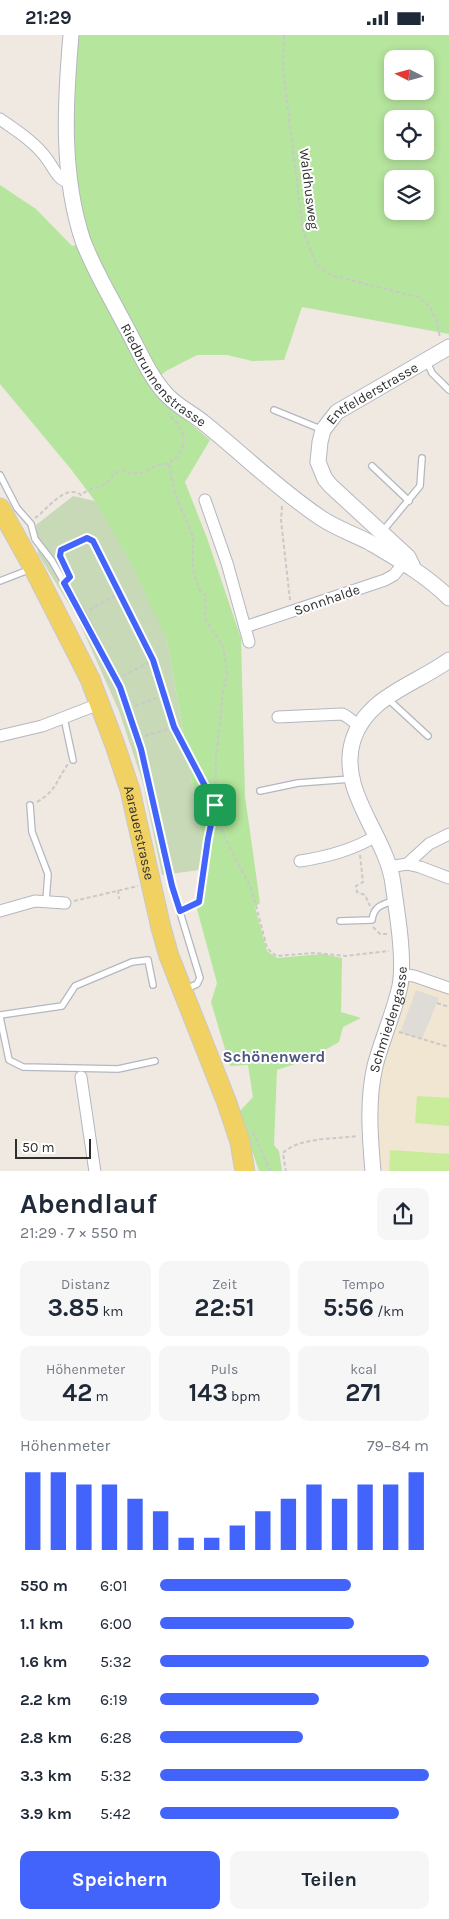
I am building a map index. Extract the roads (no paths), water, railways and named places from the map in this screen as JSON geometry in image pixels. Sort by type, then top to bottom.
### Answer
[{"type":"main road","name":"Aarauerstrasse","points":[[0,508],[28,542],[33,568],[90,679],[130,790],[161,928],[182,990],[227,1103],[240,1143],[245,1171]]},
{"type":"street","name":"Riedbrunnenstrasse","points":[[71,35],[67,81],[66,130],[70,183],[84,241],[147,368],[165,393],[176,403],[204,423],[284,491],[324,520],[369,542],[407,566],[431,582],[449,598]]},
{"type":"street","points":[[0,119],[19,131],[38,148],[48,160],[58,178],[70,183]]},
{"type":"street","name":"Entfelderstrasse","points":[[407,566],[412,563],[408,557],[341,496],[326,479],[318,462],[320,442],[323,431],[337,412],[446,348]]},
{"type":"street","points":[[205,500],[227,563],[249,642]]},
{"type":"street","name":"Sonnhalde","points":[[245,627],[385,580],[407,566]]},
{"type":"street","points":[[449,660],[376,704],[359,726],[350,751],[352,779],[389,867],[407,864],[449,878]]},
{"type":"street","points":[[0,736],[42,726],[99,704]]},
{"type":"street","points":[[278,717],[342,714],[359,726]]},
{"type":"street","points":[[407,864],[429,844],[449,834]]},
{"type":"street","points":[[300,861],[360,846],[376,836]]},
{"type":"street","name":"Schmiedengasse","points":[[372,1171],[369,1100],[376,1064],[400,985],[400,951],[395,901],[389,867]]},
{"type":"street","points":[[0,911],[26,902],[46,901],[65,903]]},
{"type":"street","points":[[400,974],[414,976],[449,988]]},
{"type":"street","points":[[80,1072],[95,1171]]},
{"type":"lane","points":[[426,361],[432,373],[449,390]]},
{"type":"lane","points":[[274,410],[323,431]]},
{"type":"lane","points":[[382,532],[420,487],[422,458]]},
{"type":"lane","points":[[372,467],[408,501]]},
{"type":"lane","points":[[0,475],[17,508],[31,524],[28,542],[52,561],[82,613],[116,679],[128,709],[138,738],[180,911],[200,978],[197,984],[182,990]]},
{"type":"lane","points":[[0,581],[33,568]]},
{"type":"lane","points":[[386,697],[428,736]]},
{"type":"lane","points":[[64,718],[73,760]]},
{"type":"lane","points":[[260,791],[298,783],[352,779]]},
{"type":"lane","points":[[30,805],[32,832],[48,874],[46,901]]},
{"type":"lane","points":[[340,921],[372,920],[373,912],[377,907],[395,901]]},
{"type":"lane","points":[[153,985],[148,960],[132,962],[76,987],[62,1006],[0,1016],[9,1061],[24,1067],[80,1072],[118,1069],[155,1061]]},
{"type":"district","name":"Schönenwerd","points":[[274,1056]]}]
